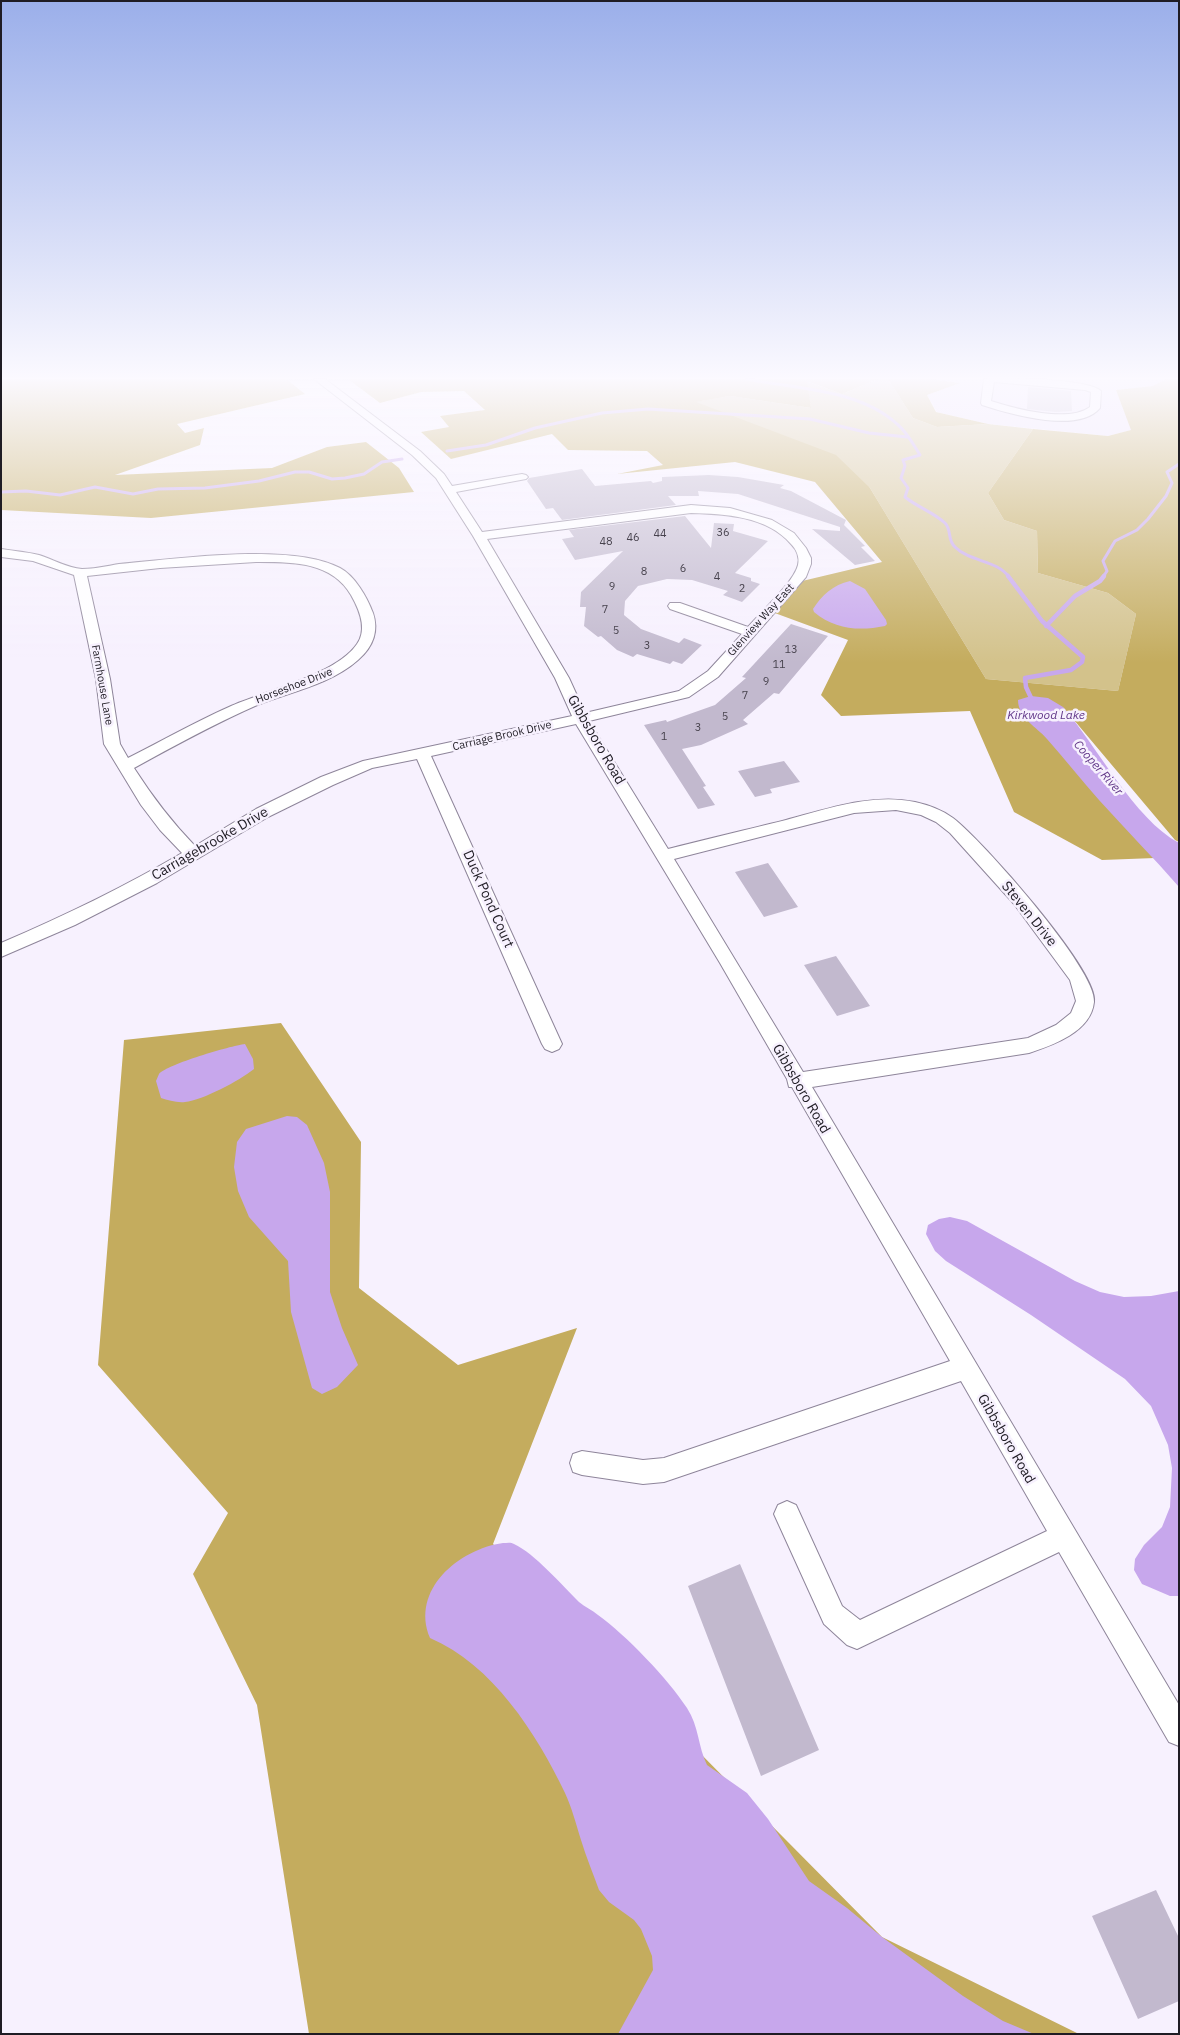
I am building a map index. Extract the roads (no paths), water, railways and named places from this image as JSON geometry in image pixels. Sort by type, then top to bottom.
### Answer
[{"type":"street","name":"Gibbsboro Road","points":[[438,474],[479,536],[562,678],[580,718],[664,856],[1179,1732]]},
{"type":"street","points":[[449,490],[522,477]]},
{"type":"street","name":"Glenview Way East","points":[[479,536],[690,509],[739,512],[761,519],[783,530],[795,540],[803,551],[805,563],[800,577],[712,674],[684,694],[580,718]]},
{"type":"street","points":[[1,553],[35,558],[80,573]]},
{"type":"street","name":"Horseshoe Drive","points":[[80,573],[129,566],[279,558],[301,560],[336,571],[348,582],[361,601],[368,618],[370,630],[363,647],[352,658],[331,673],[248,703],[125,766]]},
{"type":"street","name":"Farmhouse Lane","points":[[80,573],[103,678],[112,744],[147,801],[166,826],[193,854]]},
{"type":"street","points":[[675,606],[749,632]]},
{"type":"street","name":"Carriage Brook Drive","points":[[423,754],[580,718]]},
{"type":"street","name":"Carriagebrooke Drive","points":[[1,950],[69,921],[151,879],[262,813],[327,781],[368,764],[423,754]]},
{"type":"street","name":"Duck Pond Court","points":[[423,754],[552,1044]]},
{"type":"street","name":"Steven Drive","points":[[664,856],[854,808],[897,804],[935,814],[950,823],[986,860],[1044,929],[1081,981],[1086,1001],[1082,1012],[1068,1025],[1048,1038],[1030,1045],[796,1081]]},
{"type":"street","points":[[582,1463],[643,1472],[664,1470],[964,1368]]},
{"type":"street","points":[[787,1514],[833,1615],[857,1634],[1064,1536]]},
{"type":"water","points":[[850,581],[865,589],[886,620],[887,624],[885,626],[848,628],[830,622],[814,612],[813,609],[816,604],[828,591]]},
{"type":"water","name":"Kirkwood Lake","points":[[1031,696],[1048,698],[1063,707],[1131,800],[1162,832],[1179,843],[1179,887],[1021,712],[1018,700]]},
{"type":"water","points":[[245,1044],[253,1059],[254,1069],[247,1074],[201,1098],[179,1102],[161,1098],[156,1081],[159,1074],[165,1070],[200,1056]]},
{"type":"water","points":[[287,1116],[297,1117],[307,1125],[324,1163],[330,1192],[330,1292],[342,1328],[358,1365],[337,1387],[322,1394],[312,1388],[291,1312],[288,1261],[249,1217],[238,1191],[234,1167],[237,1142],[246,1129]]},
{"type":"water","points":[[950,1217],[967,1221],[1075,1281],[1100,1292],[1124,1297],[1151,1296],[1179,1291],[1179,1596],[1170,1596],[1142,1584],[1134,1570],[1135,1559],[1144,1545],[1162,1527],[1170,1507],[1172,1468],[1168,1445],[1151,1406],[1125,1379],[1031,1315],[946,1261],[935,1251],[926,1234],[928,1225],[939,1219]]},
{"type":"water","points":[[513,1543],[522,1548],[548,1570],[579,1602],[596,1613],[621,1634],[658,1671],[679,1696],[691,1715],[707,1765],[747,1793],[768,1819],[809,1881],[963,1996],[1003,2021],[1034,2034],[618,2034],[653,1970],[652,1956],[641,1929],[634,1920],[609,1902],[599,1890],[565,1793],[554,1770],[526,1725],[493,1683],[452,1650],[430,1638],[426,1620],[427,1604],[433,1588],[442,1575],[455,1563],[470,1554],[486,1547]]},
{"type":"waterway","points":[[1,492],[26,491],[60,495],[95,487],[133,494],[158,489],[205,488],[259,481],[287,474]]},
{"type":"waterway","points":[[315,474],[332,479],[364,474]]},
{"type":"waterway","points":[[902,474],[901,478],[908,488],[905,497],[945,523],[955,547],[968,556],[998,567],[1009,577]]},
{"type":"waterway","name":"Cooper River","points":[[1103,577],[1107,571],[1103,561],[1115,541],[1137,530],[1166,496],[1172,483],[1168,474]]},
{"type":"waterway","points":[[1008,576],[1047,625]]},
{"type":"waterway","name":"Cooper River","points":[[1047,625],[1075,596],[1100,581],[1104,576]]},
{"type":"waterway","name":"Cooper River","points":[[1033,702],[1026,687],[1025,678],[1071,670],[1082,662],[1083,657],[1047,625]]}]
